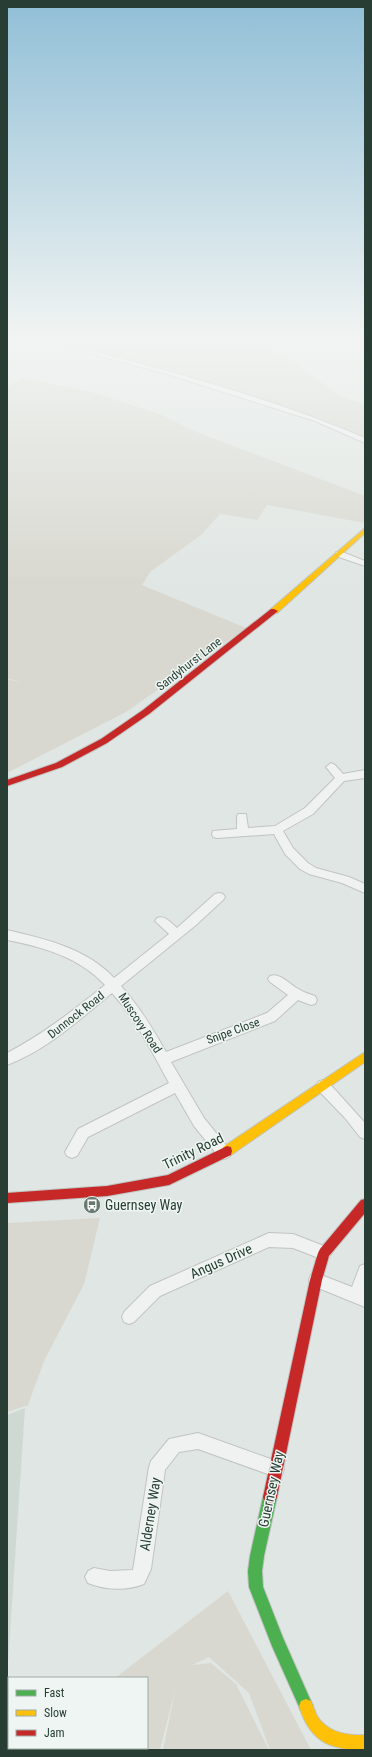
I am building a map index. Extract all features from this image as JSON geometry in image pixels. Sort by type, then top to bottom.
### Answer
[{"type":"street","points":[[314,419],[365,441]]},
{"type":"street","name":"Sandyhurst Lane","points":[[7,782],[38,774],[64,764],[113,737],[239,640],[295,594],[365,530]]},
{"type":"street","points":[[339,554],[365,564]]},
{"type":"street","points":[[331,767],[341,778]]},
{"type":"street","points":[[217,834],[277,830],[309,811],[341,778],[365,774]]},
{"type":"street","points":[[242,818],[243,832]]},
{"type":"street","points":[[277,830],[289,851],[304,866],[313,871],[345,880],[365,889]]},
{"type":"street","name":"Dunnock Road","points":[[7,1059],[56,1032],[178,934],[219,897]]},
{"type":"street","points":[[161,921],[178,934]]},
{"type":"street","name":"Muscovy Road","points":[[7,935],[23,937],[60,947],[84,960],[105,976],[125,996],[163,1059],[196,1119],[224,1153]]},
{"type":"street","points":[[274,978],[296,994],[311,1000]]},
{"type":"street","name":"Snipe Close","points":[[163,1059],[271,1017],[285,1006],[296,994]]},
{"type":"street","name":"Trinity Road","points":[[7,1198],[136,1187],[169,1180],[224,1153],[365,1056]]},
{"type":"street","points":[[72,1152],[83,1133],[177,1085]]},
{"type":"street","points":[[323,1086],[350,1114],[365,1133]]},
{"type":"street","name":"Guernsey Way","points":[[365,1204],[324,1253],[316,1280],[256,1556],[255,1571],[256,1587],[277,1641],[313,1723],[322,1732],[336,1740],[356,1745],[365,1743]]},
{"type":"street","name":"Angus Drive","points":[[129,1317],[155,1291],[269,1240],[293,1241],[324,1253]]},
{"type":"street","points":[[316,1280],[361,1297],[365,1271]]},
{"type":"street","name":"Alderney Way","points":[[94,1577],[129,1580],[138,1578],[142,1569],[157,1466],[175,1445],[198,1441],[276,1469]]},
{"type":"shaded area","points":[[7,419],[170,419],[194,431],[365,496],[365,523],[267,505],[257,520],[220,514],[201,535],[150,572],[142,585],[246,628],[126,712],[7,773],[7,679],[23,683],[7,678]]},
{"type":"shaded area","points":[[320,419],[365,419],[365,439]]},
{"type":"shaded area","points":[[100,1218],[84,1284],[44,1361],[28,1405],[7,1412],[7,1223]]},
{"type":"shaded area","points":[[25,1408],[7,1678],[7,1415]]},
{"type":"shaded area","points":[[228,1591],[311,1750],[270,1750],[249,1693],[209,1657],[192,1665],[211,1663],[236,1684],[269,1750],[163,1750],[176,1686],[160,1750],[107,1750],[148,1749],[148,1677],[116,1677]]},
{"type":"traffic: fast","points":[[270,1497],[257,1556],[255,1571],[256,1587],[277,1641],[306,1706]]},
{"type":"traffic: slow","points":[[274,611],[365,530]]},
{"type":"traffic: slow","points":[[227,1151],[365,1056]]},
{"type":"traffic: slow","points":[[306,1706],[313,1722],[324,1734],[344,1742],[365,1743]]},
{"type":"traffic: jam","points":[[7,783],[59,765],[104,741],[146,712],[274,611]]},
{"type":"traffic: jam","points":[[7,1198],[107,1191],[169,1180],[227,1151]]},
{"type":"traffic: jam","points":[[270,1497],[316,1280],[324,1253],[365,1204]]},
{"type":"place","name":"Guernsey Way","points":[[92,1205]]}]
